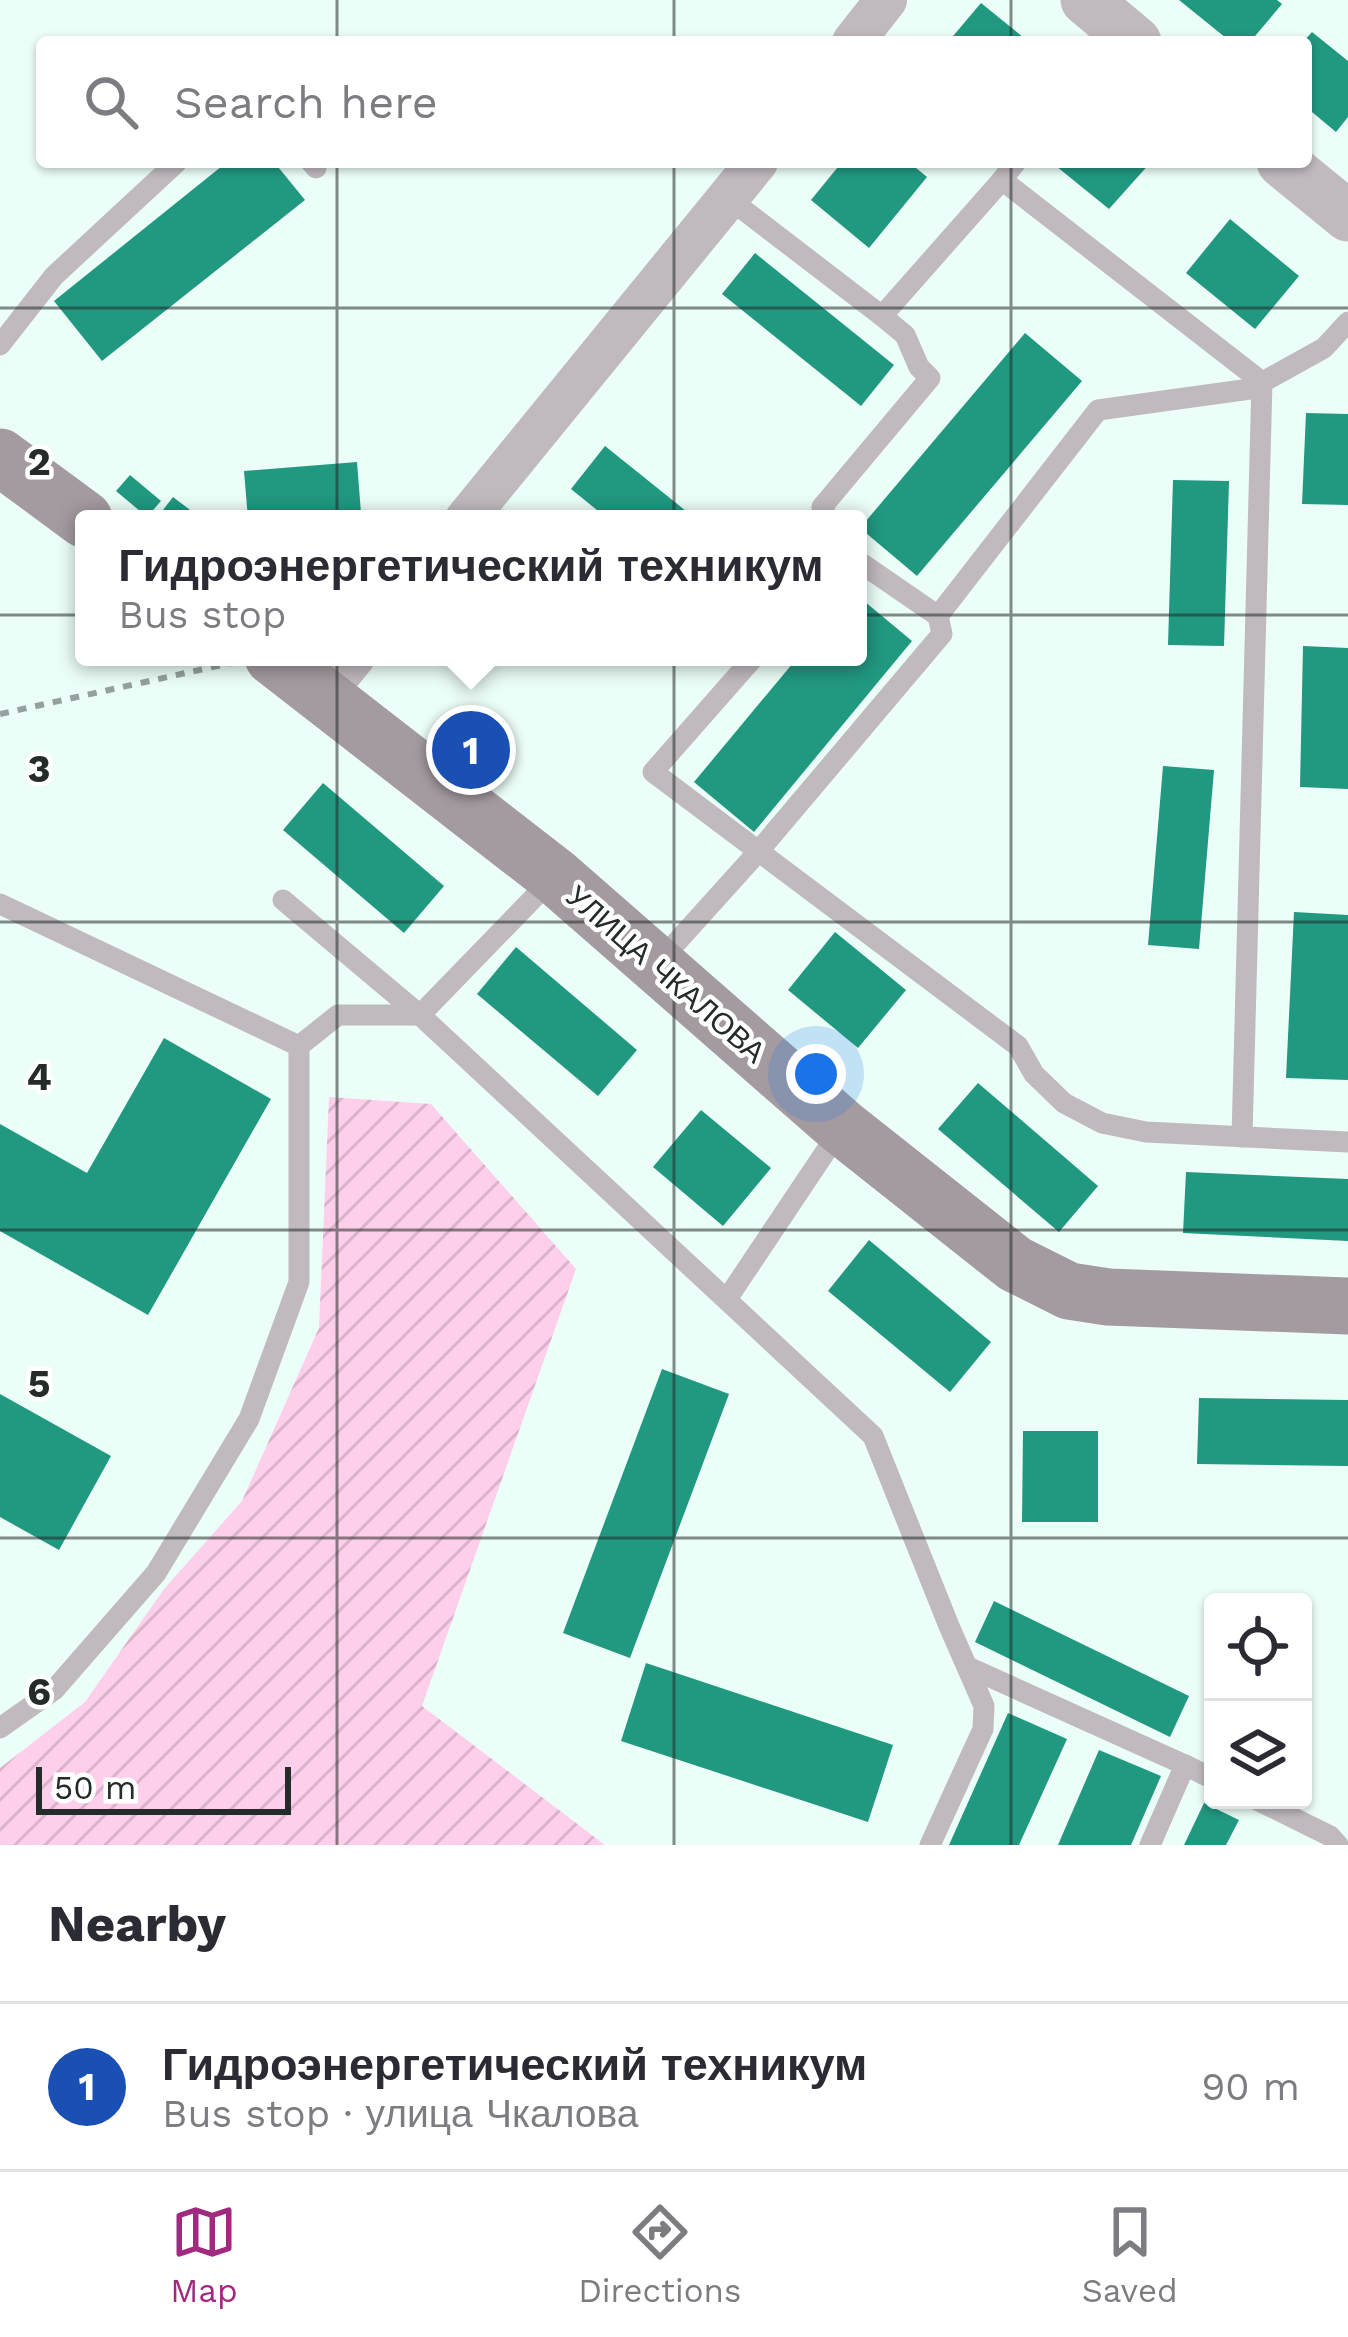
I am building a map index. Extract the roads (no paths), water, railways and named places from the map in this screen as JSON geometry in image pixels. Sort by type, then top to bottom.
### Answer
[{"type":"main road","points":[[0,457],[75,512]]},
{"type":"main road","name":"УЛИЦА ЧКАЛОВА","points":[[303,666],[338,676],[656,966],[842,1126],[1015,1264],[1069,1292],[1168,1301],[1348,1306]]},
{"type":"street","points":[[858,36],[886,0]]},
{"type":"street","points":[[473,510],[752,168]]},
{"type":"street","points":[[1289,168],[1348,216]]},
{"type":"lane","points":[[0,345],[54,275],[170,168]]},
{"type":"lane","points":[[882,316],[1008,171],[1262,382]]},
{"type":"lane","points":[[728,198],[904,335],[919,367],[930,378],[823,510]]},
{"type":"lane","points":[[938,616],[1099,410],[1250,389],[1324,348],[1348,322]]},
{"type":"lane","points":[[1242,1137],[1262,382]]},
{"type":"lane","points":[[656,966],[942,634],[938,616],[867,567]]},
{"type":"lane","points":[[746,666],[652,772],[1018,1046],[1034,1074],[1064,1103],[1102,1123],[1146,1132],[1348,1142]]},
{"type":"lane","points":[[298,1046],[338,1015],[420,1015],[555,877]]},
{"type":"lane","points":[[283,900],[420,1015],[873,1436],[984,1706],[983,1729],[930,1845]]},
{"type":"lane","points":[[0,904],[298,1046]]},
{"type":"lane","points":[[0,1728],[54,1690],[156,1573],[249,1419],[299,1282],[298,1046]]},
{"type":"lane","points":[[727,1299],[842,1126]]},
{"type":"lane","points":[[968,1667],[1204,1774]]},
{"type":"lane","points":[[1150,1845],[1185,1765]]},
{"type":"lane","points":[[1275,1809],[1330,1836],[1338,1845]]},
{"type":"place","name":"Гидроэнергетический техникум","points":[[471,750]]}]
